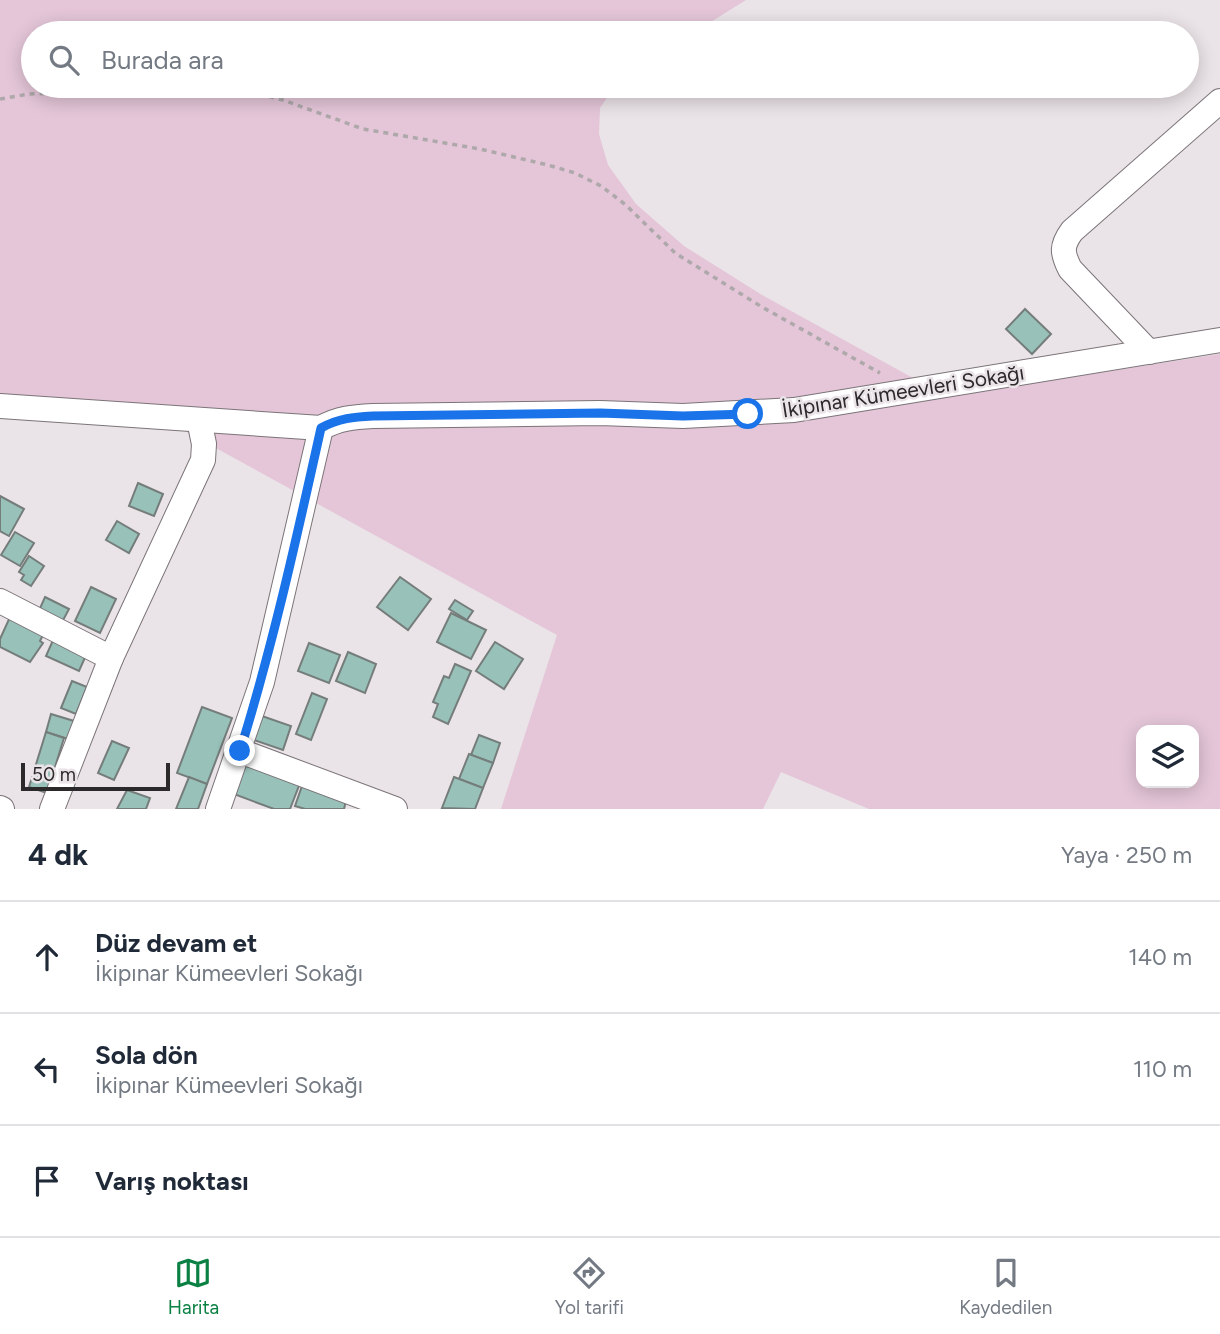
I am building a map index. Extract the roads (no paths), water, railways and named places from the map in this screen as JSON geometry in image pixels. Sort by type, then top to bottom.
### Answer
[{"type":"street","points":[[1149,352],[1070,269],[1063,254],[1064,242],[1072,230],[1220,101]]},
{"type":"street","name":"İkipınar Kümeevleri Sokağı","points":[[0,406],[321,428],[348,417],[373,416],[748,414],[794,410],[1218,339]]},
{"type":"street","points":[[52,809],[111,658],[203,460],[204,444],[199,420]]},
{"type":"street","points":[[218,809],[240,751],[276,625],[321,428]]},
{"type":"street","points":[[0,601],[111,658]]},
{"type":"street","points":[[240,751],[396,809]]}]
